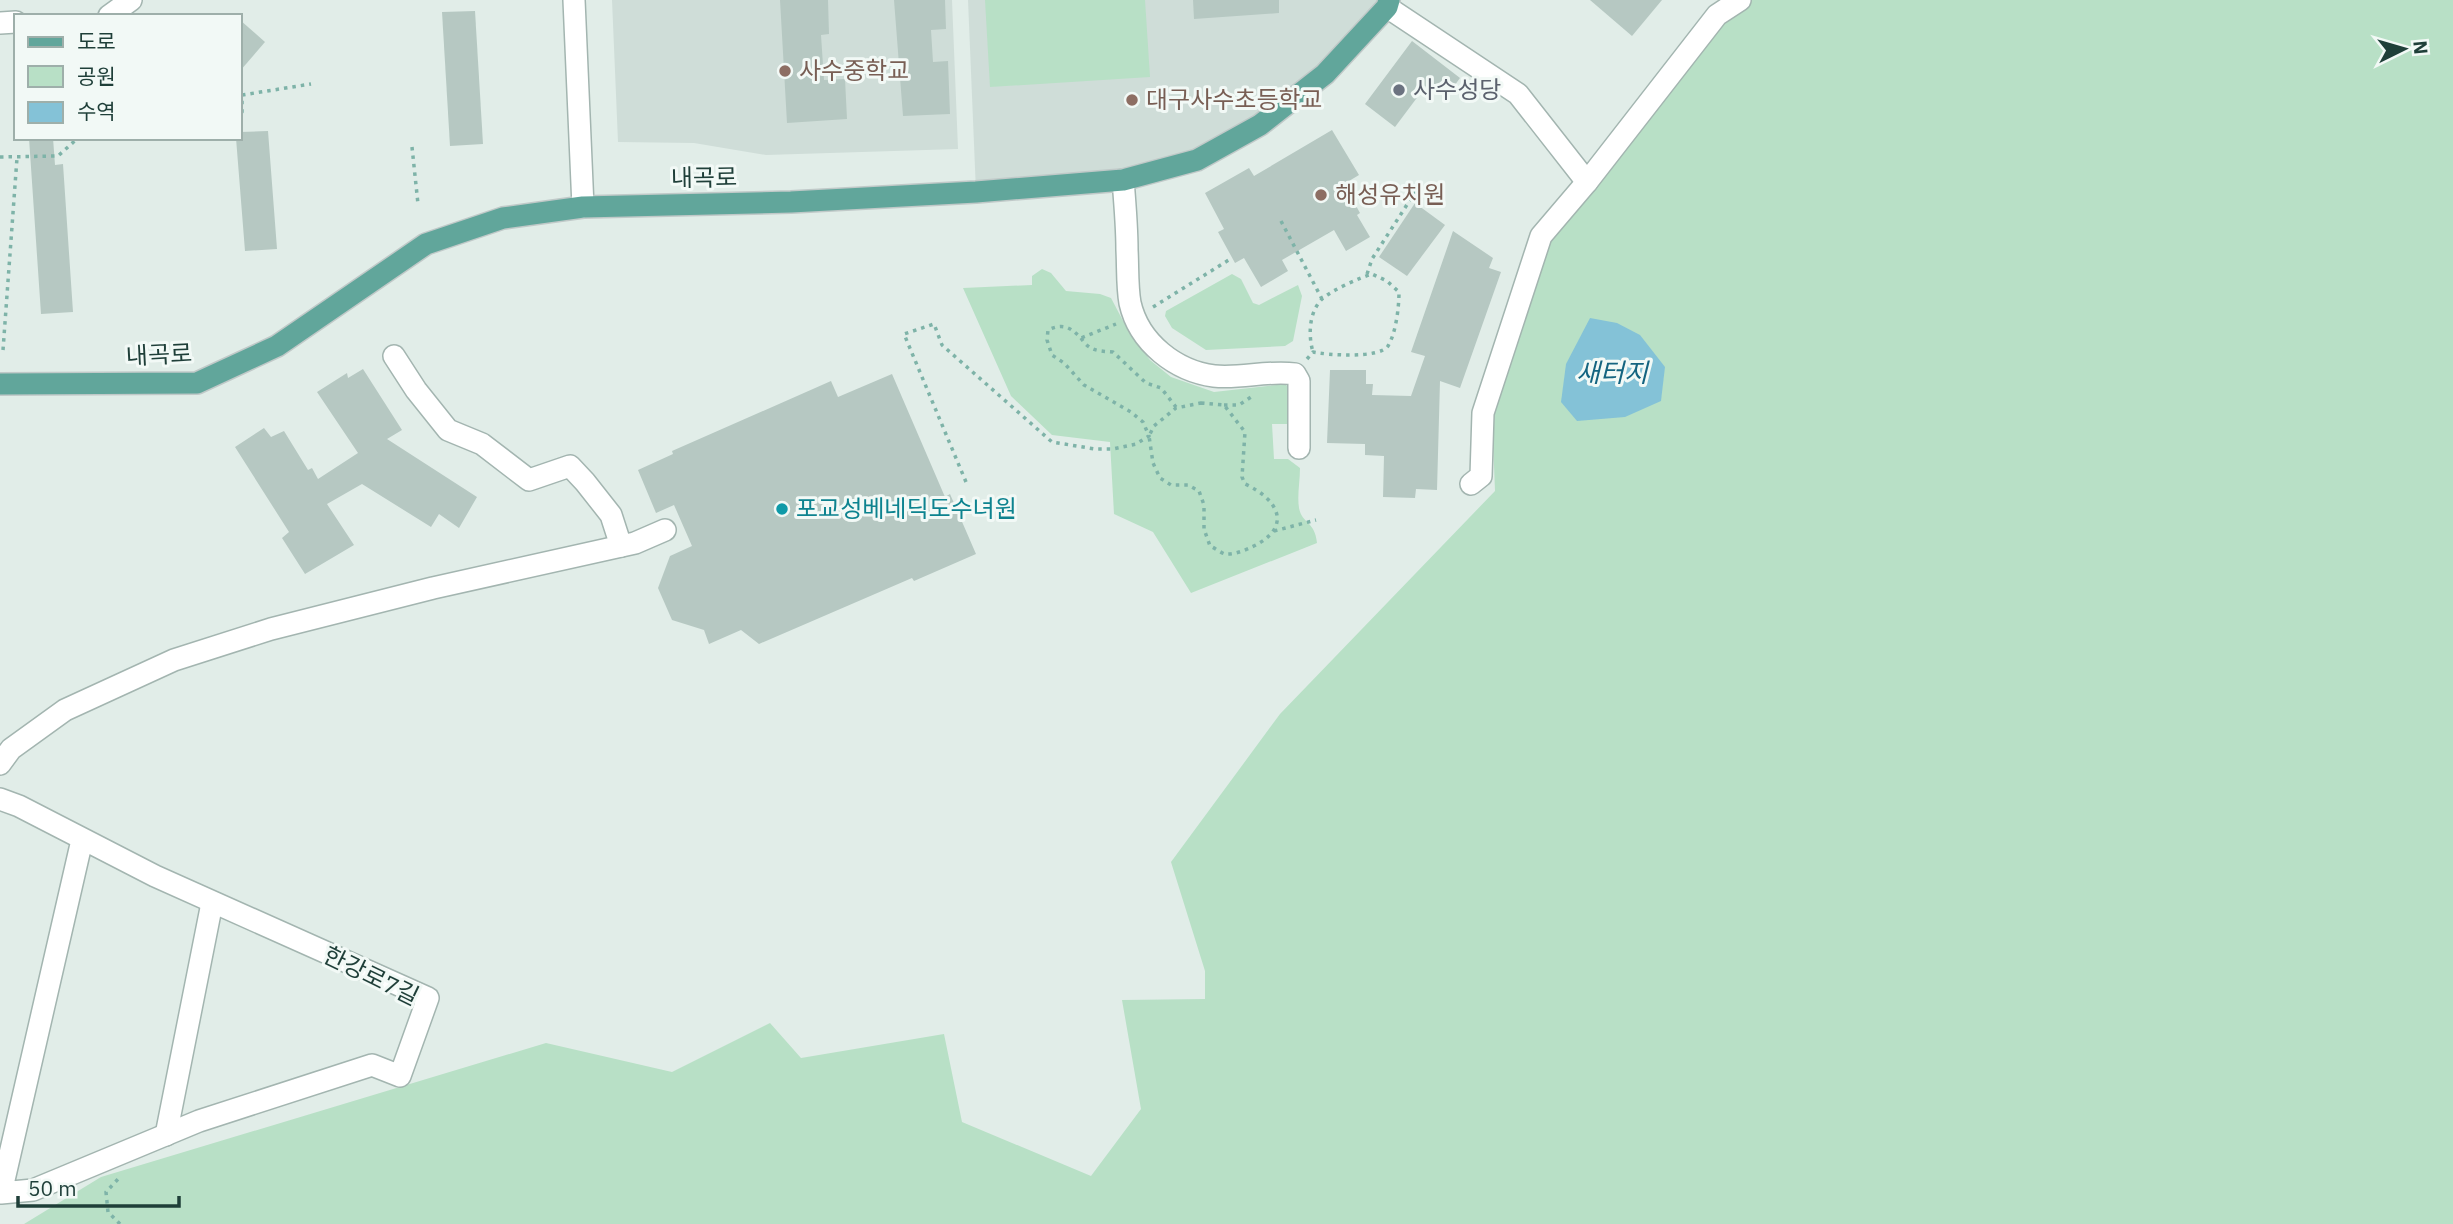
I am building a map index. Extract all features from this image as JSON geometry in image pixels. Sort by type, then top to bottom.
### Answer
[{"type":"main road","name":"내곡로","points":[[0,384],[197,383],[277,346],[426,244],[503,218],[583,207],[791,202],[976,192],[1123,180],[1197,160],[1260,125],[1325,74],[1388,4]]},
{"type":"street","points":[[111,14],[131,0]]},
{"type":"street","points":[[574,0],[583,207]]},
{"type":"street","points":[[1471,484],[1481,476],[1483,413],[1541,236],[1587,182],[1717,15],[1741,0]]},
{"type":"street","points":[[1388,4],[1518,94],[1587,182]]},
{"type":"street","points":[[1123,180],[1130,305],[1137,323],[1159,352],[1176,364],[1197,372],[1216,377],[1280,372],[1295,374],[1299,381],[1299,448]]},
{"type":"street","points":[[394,356],[416,390],[448,430],[482,444],[529,480],[570,466],[611,516],[621,546]]},
{"type":"street","points":[[0,764],[11,749],[65,710],[174,660],[298,622],[433,588],[635,543],[666,530]]},
{"type":"street","name":"한강로7길","points":[[0,799],[212,903],[428,998],[400,1076],[372,1065],[199,1121],[33,1190],[1,1193],[82,840]]},
{"type":"street","points":[[166,1135],[212,903]]},
{"type":"path","points":[[242,94],[311,84]]},
{"type":"path","points":[[0,157],[58,156],[76,140]]},
{"type":"path","points":[[412,147],[418,204]]},
{"type":"path","points":[[3,350],[17,158]]},
{"type":"path","points":[[1367,275],[1372,259],[1421,183]]},
{"type":"path","points":[[1281,221],[1322,299]]},
{"type":"path","points":[[1146,312],[1232,258]]},
{"type":"path","points":[[1372,274],[1387,281],[1399,292],[1399,309],[1388,347],[1378,353],[1326,355],[1313,352],[1309,339],[1312,317],[1322,299],[1372,274]]},
{"type":"path","points":[[1081,338],[1125,321]]},
{"type":"path","points":[[966,482],[904,334],[934,324],[942,345],[1052,442],[1095,449],[1113,449],[1136,444],[1149,436],[1154,426],[1176,408],[1201,402],[1239,405],[1251,397]]},
{"type":"path","points":[[1176,408],[1161,387],[1146,383],[1132,373],[1113,352],[1096,351],[1087,347],[1070,327],[1059,325],[1048,330],[1047,340],[1052,355],[1064,363],[1084,385],[1143,422],[1149,436],[1153,463],[1160,478],[1171,485],[1188,485],[1199,491],[1204,505],[1204,529],[1210,546],[1224,554],[1242,551],[1259,543],[1274,531],[1316,520]]},
{"type":"path","points":[[1295,374],[1313,352]]},
{"type":"path","points":[[1224,405],[1245,432],[1242,477],[1245,484],[1261,492],[1272,502],[1277,516],[1274,531]]},
{"type":"path","points":[[120,1224],[108,1212],[106,1192],[124,1174]]},
{"type":"shaded area","name":"사수중학교","points":[[612,0],[952,0],[958,149],[766,155],[694,143],[618,142]]},
{"type":"shaded area","name":"대구사수초등학교","points":[[968,0],[1389,0],[1325,74],[1197,160],[976,192]]},
{"type":"green space","points":[[985,0],[1145,0],[1150,77],[990,87]]},
{"type":"green space","points":[[1740,0],[2453,0],[2453,1224],[24,1224],[101,1177],[546,1043],[672,1072],[770,1023],[801,1058],[944,1034],[962,1122],[1091,1176],[1141,1109],[1122,1000],[1205,999],[1205,971],[1171,862],[1280,714],[1495,491],[1492,414],[1551,239]]},
{"type":"green space","points":[[1042,269],[1051,273],[1066,291],[1100,294],[1111,298],[1131,336],[1150,360],[1171,377],[1214,392],[1285,384],[1289,388],[1291,419],[1287,424],[1272,424],[1274,459],[1288,459],[1300,468],[1299,508],[1314,530],[1317,543],[1191,593],[1153,532],[1114,514],[1110,442],[1052,435],[1011,396],[963,288],[1032,285],[1032,276]]},
{"type":"green space","points":[[1232,274],[1241,279],[1253,303],[1259,305],[1298,285],[1302,296],[1293,341],[1285,346],[1206,350],[1172,328],[1165,316],[1166,311]]},
{"type":"water","name":"새터지","points":[[1590,318],[1617,323],[1640,335],[1665,367],[1661,401],[1625,417],[1577,421],[1561,402],[1566,364]]},
{"type":"building","name":"사수중학교","points":[[780,0],[828,0],[829,34],[821,35],[824,80],[845,79],[847,119],[787,123]]},
{"type":"building","name":"사수중학교","points":[[894,0],[945,0],[946,29],[931,30],[933,62],[948,61],[950,114],[903,116]]},
{"type":"building","points":[[1193,0],[1279,0],[1279,13],[1194,19]]},
{"type":"building","points":[[1590,0],[1662,0],[1632,36]]},
{"type":"building","points":[[475,11],[483,144],[450,146],[442,12]]},
{"type":"building","points":[[242,22],[265,42],[242,69]]},
{"type":"building","name":"사수성당","points":[[1412,41],[1460,78],[1446,97],[1428,83],[1395,127],[1365,104]]},
{"type":"building","name":"해성유치원","points":[[1332,130],[1359,175],[1344,184],[1370,237],[1346,251],[1334,230],[1282,260],[1288,271],[1261,287],[1244,258],[1235,263],[1218,232],[1224,229],[1205,193],[1249,168],[1254,176]]},
{"type":"building","points":[[268,131],[277,249],[245,251],[236,140],[242,140],[242,132]]},
{"type":"building","points":[[29,140],[53,140],[55,165],[63,164],[73,312],[41,314]]},
{"type":"building","points":[[1415,203],[1445,225],[1407,276],[1379,257]]},
{"type":"building","points":[[1453,231],[1493,258],[1489,268],[1501,272],[1460,388],[1440,381],[1437,490],[1416,489],[1415,498],[1383,497],[1384,456],[1365,455],[1365,444],[1327,443],[1330,370],[1366,370],[1366,384],[1373,384],[1372,395],[1411,396],[1425,356],[1411,352]]},
{"type":"building","points":[[363,369],[402,430],[387,439],[477,497],[459,528],[439,514],[431,527],[362,484],[327,504],[354,545],[305,574],[282,538],[289,532],[235,447],[264,428],[271,437],[284,431],[308,470],[312,468],[318,479],[358,453],[317,392],[347,373],[348,378]]},
{"type":"building","name":"포교성베네딕도수녀원","points":[[892,374],[945,497],[950,494],[976,554],[914,581],[912,578],[759,644],[741,630],[709,644],[704,630],[672,620],[658,588],[670,556],[692,546],[674,505],[656,513],[638,470],[673,454],[672,451],[831,381],[838,397]]},
{"type":"place","name":"사수중학교","points":[[785,71]]},
{"type":"place","name":"사수성당","points":[[1399,90]]},
{"type":"place","name":"대구사수초등학교","points":[[1132,100]]},
{"type":"place","name":"해성유치원","points":[[1321,195]]},
{"type":"place","name":"포교성베네딕도수녀원","points":[[782,509]]}]
